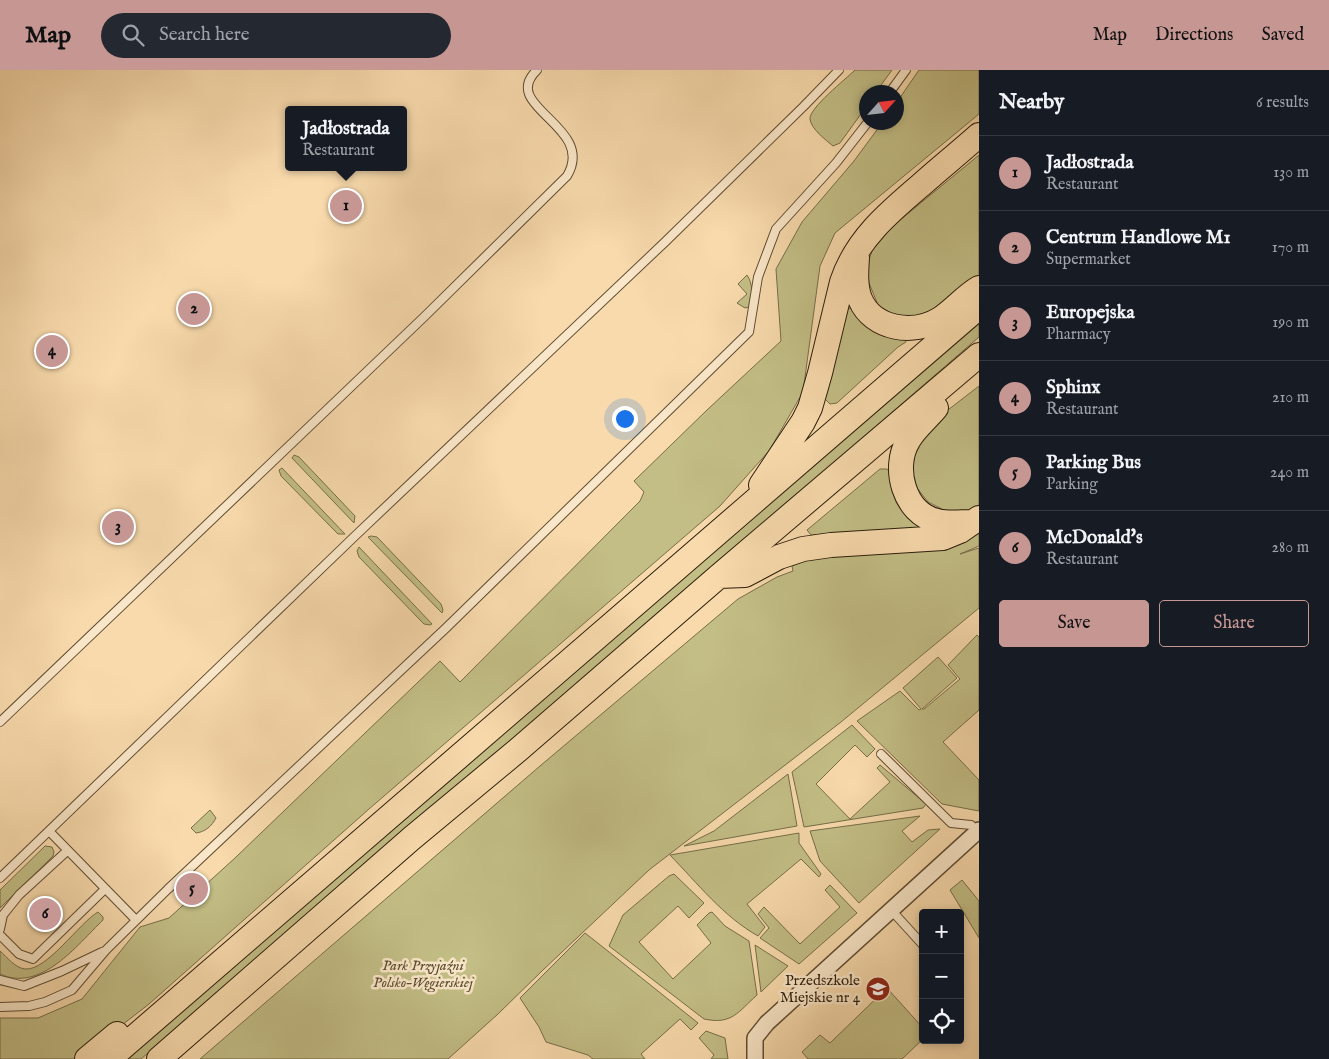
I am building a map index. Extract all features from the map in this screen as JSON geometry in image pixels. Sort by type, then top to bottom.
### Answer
[{"type":"main road","points":[[743,512],[803,422],[810,408],[846,268],[858,248],[883,217],[979,135]]},
{"type":"main road","points":[[858,248],[856,274],[861,300],[868,312],[880,321],[893,326],[910,328],[939,320],[979,288]]},
{"type":"main road","points":[[109,1059],[979,307]]},
{"type":"main road","points":[[159,1059],[412,838],[518,750],[979,355]]},
{"type":"main road","points":[[946,384],[938,406],[908,440],[902,454],[900,472],[909,499],[926,516],[945,523],[975,520]]},
{"type":"main road","points":[[719,576],[745,575],[779,557],[803,549],[831,545],[942,538],[960,531],[975,520]]},
{"type":"main road","points":[[87,1059],[126,1027],[158,1017]]},
{"type":"street","points":[[755,1059],[755,1038],[767,1023],[978,831]]},
{"type":"lane","points":[[0,722],[487,256],[567,176],[572,168],[574,157],[572,148],[564,135],[529,96],[526,87],[531,76],[537,70]]},
{"type":"lane","points":[[0,878],[665,242],[804,107],[839,70]]},
{"type":"lane","points":[[895,85],[906,70]]},
{"type":"lane","points":[[0,1007],[29,1006],[45,1002],[72,990],[106,950],[192,865],[446,628],[749,332],[758,277],[776,229],[836,163],[862,130]]},
{"type":"lane","points":[[881,754],[952,823],[971,825],[978,831]]},
{"type":"lane","points":[[49,831],[136,920]]},
{"type":"lane","points":[[0,929],[3,915],[20,895],[67,851]]},
{"type":"lane","points":[[0,935],[19,954],[33,959],[105,889]]},
{"type":"lane","points":[[892,911],[919,941]]},
{"type":"lane","points":[[0,980],[24,986],[62,971],[106,950]]},
{"type":"green space","points":[[855,70],[892,70],[881,85],[859,85],[859,117],[840,143],[833,146],[813,127],[810,119],[815,108]]},
{"type":"green space","points":[[919,70],[979,70],[979,114],[835,233],[820,266],[803,392],[769,451],[720,506],[369,809],[149,1004],[78,1059],[0,1059],[0,1018],[38,1018],[82,999],[140,927],[169,918],[235,858],[440,661],[460,682],[640,501],[644,492],[634,481],[781,341],[776,269],[802,222],[854,161],[877,130],[904,130],[904,92]]},
{"type":"green space","points":[[979,155],[979,277],[944,306],[915,317],[894,315],[878,305],[869,283],[867,266],[873,248],[883,234]]},
{"type":"green space","points":[[747,275],[752,295],[749,307],[745,308],[737,303],[747,294],[738,284]]},
{"type":"green space","points":[[850,308],[864,319],[905,338],[906,342],[898,347],[837,403],[830,404],[824,398],[844,311]]},
{"type":"green space","points":[[979,323],[979,337],[541,716],[141,1059],[125,1059]]},
{"type":"green space","points":[[979,386],[979,505],[969,511],[946,511],[928,502],[914,484],[911,461],[919,441],[944,413]]},
{"type":"green space","points":[[294,455],[299,457],[355,516],[354,523],[292,458]]},
{"type":"green space","points":[[282,468],[345,534],[338,534],[281,476],[279,470]]},
{"type":"green space","points":[[880,469],[887,469],[893,476],[921,525],[915,535],[838,533],[811,535],[807,530]]},
{"type":"green space","name":"Park Przyjaźni Polsko–Węgierskiej","points":[[979,530],[979,546],[960,554],[979,548],[979,608],[841,722],[649,870],[448,1059],[200,1059],[540,766],[738,599],[777,577],[793,571],[792,566],[820,554]]},
{"type":"green space","points":[[368,537],[377,537],[441,604],[442,613]]},
{"type":"green space","points":[[359,547],[432,624],[424,624],[359,557],[357,551]]},
{"type":"green space","points":[[977,635],[979,637],[979,710],[943,742],[979,780],[979,811],[942,804],[857,721],[900,691],[919,710],[921,709],[903,688],[938,657],[957,678],[922,709],[924,709],[960,679],[948,665]]},
{"type":"green space","points":[[852,725],[875,749],[867,757],[855,745],[816,784],[850,819],[890,782],[877,768],[880,765],[926,804],[923,808],[804,827],[792,772]]},
{"type":"green space","points":[[788,774],[797,826],[684,846],[714,831]]},
{"type":"green space","points":[[210,810],[216,818],[205,830],[196,833],[191,828]]},
{"type":"green space","points":[[920,816],[902,831],[912,842],[928,830],[940,829],[859,903],[820,861],[810,831]]},
{"type":"green space","points":[[799,833],[799,843],[821,874],[819,877],[801,859],[747,904],[765,927],[758,936],[722,909],[670,855]]},
{"type":"green space","points":[[45,846],[52,847],[53,856],[0,908],[0,890]]},
{"type":"green space","points":[[674,874],[704,903],[689,918],[678,906],[639,942],[673,979],[711,943],[697,925],[709,913],[712,912],[725,926],[749,941],[757,995],[739,1012],[728,1019],[704,1019],[609,946],[623,915],[669,876]]},
{"type":"green space","points":[[962,880],[979,901],[979,938],[964,913],[964,909],[961,909],[950,890]]},
{"type":"green space","points":[[830,885],[857,913],[799,964],[760,938],[769,928],[758,914],[764,907],[800,944],[840,907],[825,890]]},
{"type":"green space","points":[[98,912],[103,917],[103,920],[57,964],[44,972],[30,977],[15,978],[0,974],[0,951],[18,967],[25,969],[34,968],[53,955]]},
{"type":"green space","points":[[585,933],[698,1023],[691,1030],[680,1019],[641,1054],[645,1059],[593,1059],[588,1055],[546,1042],[539,1027],[520,998]]},
{"type":"green space","points":[[755,945],[788,966],[761,992]]},
{"type":"green space","points":[[887,988],[919,1024],[919,1043],[902,1059],[808,1059],[802,1052],[820,1035],[830,1043]]},
{"type":"green space","points":[[706,1031],[725,1038],[728,1059],[711,1059],[714,1055],[699,1038]]},
{"type":"place","name":"Jadłostrada","points":[[346,206]]},
{"type":"place","name":"Centrum Handlowe M1","points":[[194,309]]},
{"type":"place","name":"Sphinx","points":[[52,351]]},
{"type":"place","name":"Europejska","points":[[118,527]]},
{"type":"place","name":"Parking Bus","points":[[192,889]]},
{"type":"place","name":"McDonald's","points":[[45,914]]},
{"type":"place","name":"Przedszkole Miejskie nr 4","points":[[878,989]]}]
